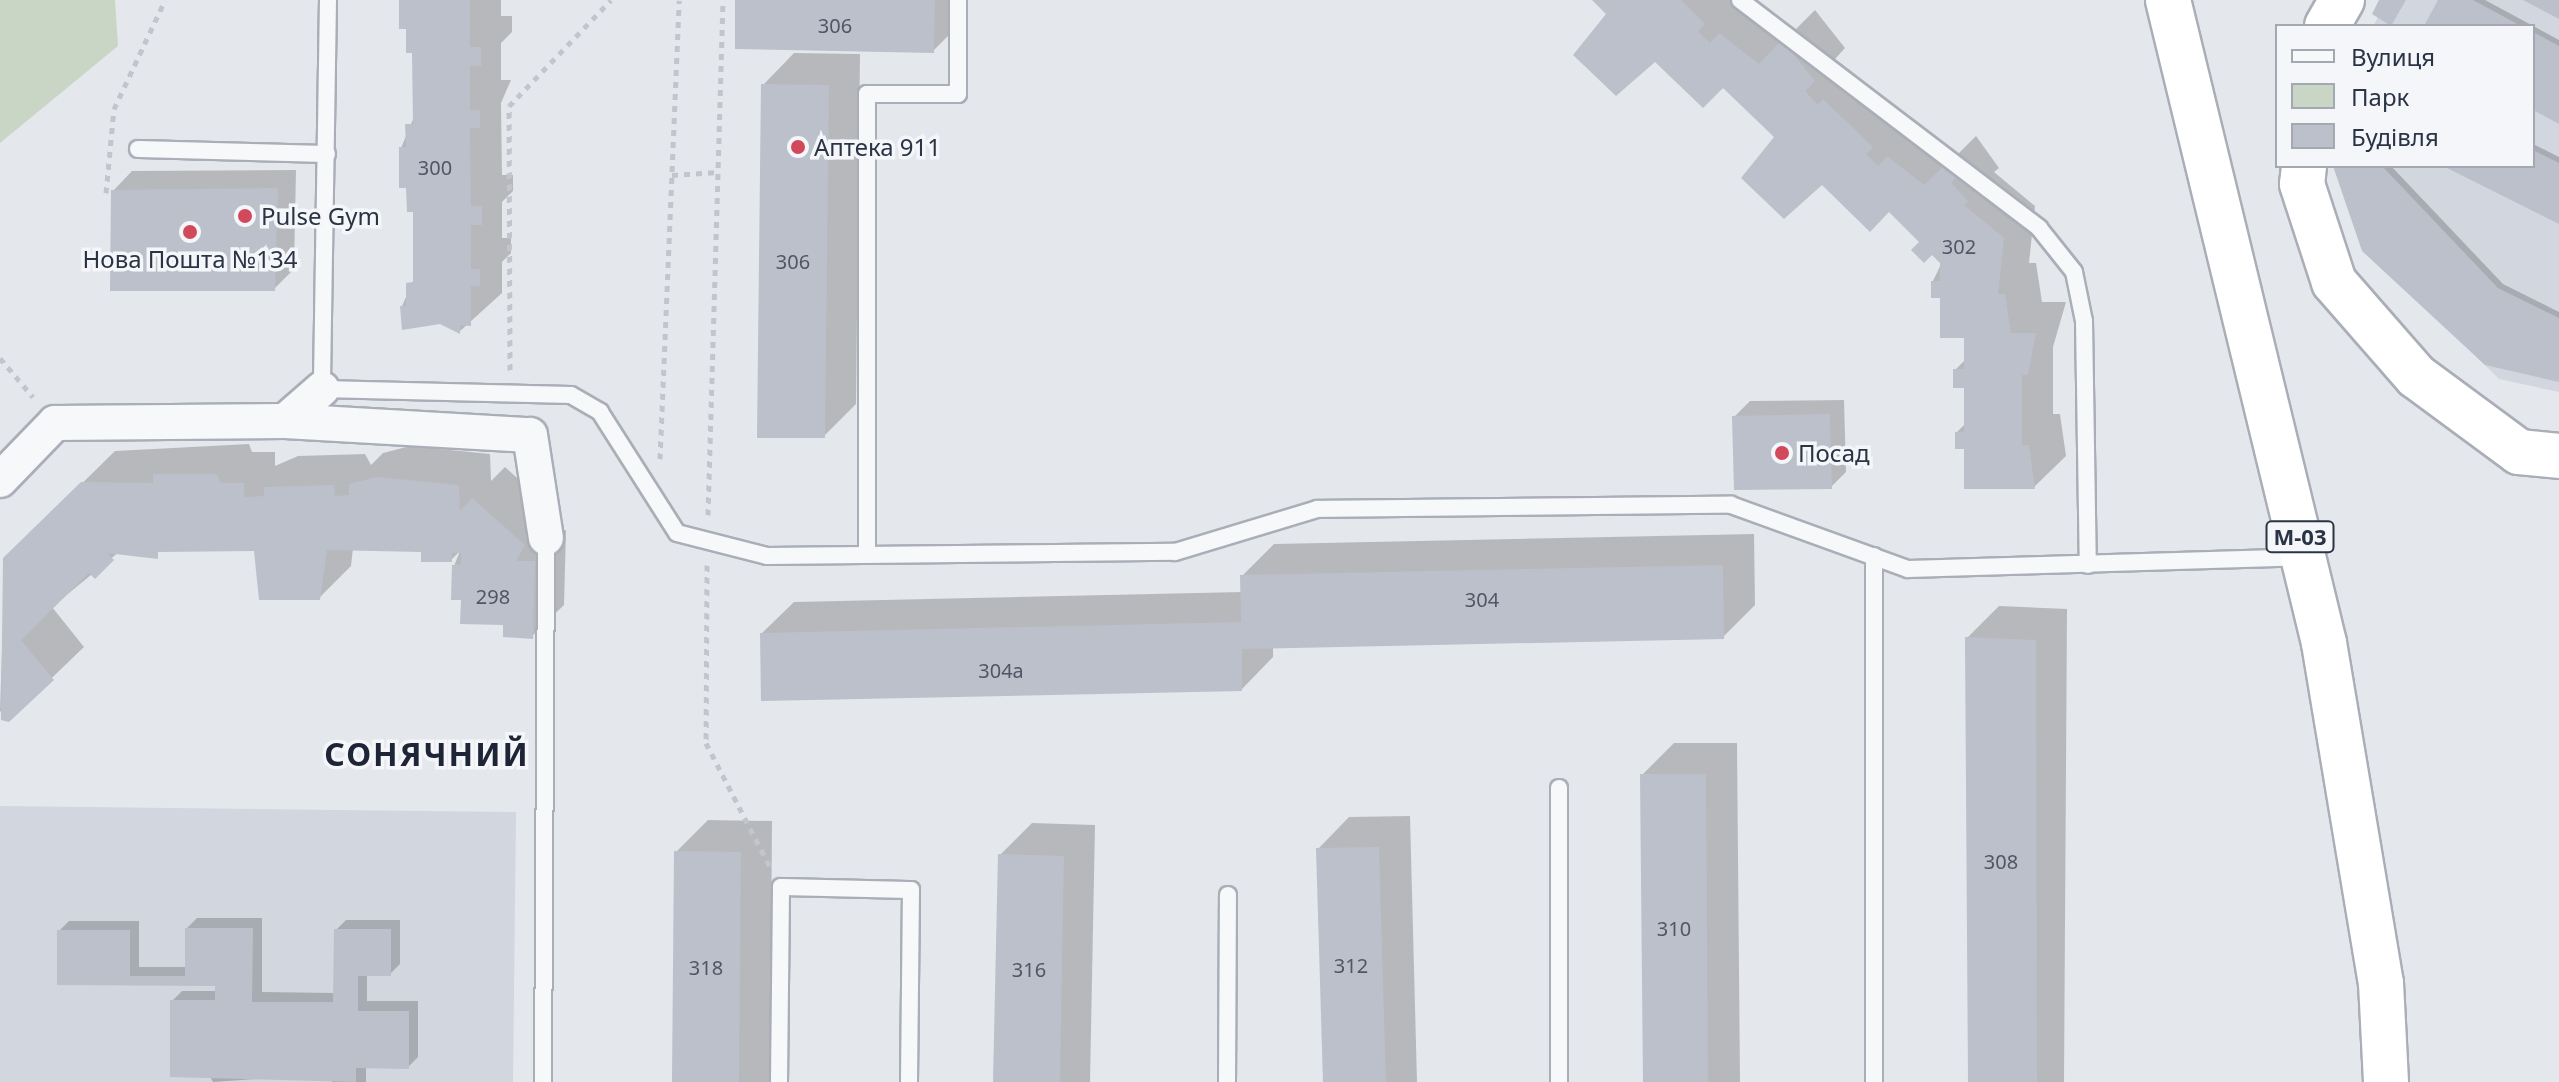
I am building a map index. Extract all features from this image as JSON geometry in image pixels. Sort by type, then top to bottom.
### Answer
[{"type":"highway","name":"М-03","points":[[2168,0],[2304,556],[2381,983],[2386,1082]]},
{"type":"highway","points":[[2328,24],[2342,0]]},
{"type":"highway","points":[[2304,168],[2302,184],[2334,282],[2416,376],[2519,452],[2559,456]]},
{"type":"street","points":[[285,421],[322,389]]},
{"type":"street","points":[[0,480],[55,423],[285,421],[530,435],[546,538]]},
{"type":"lane","points":[[328,0],[322,389],[571,395],[600,412],[677,533],[767,556],[1175,552],[1317,509],[1731,505],[1908,569],[2304,556]]},
{"type":"lane","points":[[867,555],[867,94],[958,94],[958,0]]},
{"type":"lane","points":[[1740,0],[2039,228],[2074,272],[2084,321],[2088,565]]},
{"type":"lane","points":[[138,149],[327,154]]},
{"type":"lane","points":[[543,1082],[546,538]]},
{"type":"lane","points":[[1874,556],[1874,1082]]},
{"type":"lane","points":[[1559,788],[1559,1082]]},
{"type":"lane","points":[[779,1082],[781,887],[911,890],[909,1082]]},
{"type":"lane","points":[[1227,1082],[1228,895]]},
{"type":"path","points":[[106,193],[114,109],[165,0]]},
{"type":"path","points":[[510,384],[509,106],[611,0]]},
{"type":"path","points":[[658,504],[679,0]]},
{"type":"path","points":[[723,0],[708,541],[706,743],[781,887]]},
{"type":"path","points":[[672,175],[718,172]]},
{"type":"path","points":[[0,358],[55,423]]},
{"type":"shaded area","points":[[2388,0],[2559,0],[2559,392],[2499,379],[2387,269],[2370,168],[2535,168],[2535,24],[2374,24]]},
{"type":"shaded area","points":[[0,806],[516,812],[513,1082],[0,1082]]},
{"type":"green space","points":[[0,0],[115,0],[118,46],[0,143]]},
{"type":"building","points":[[399,0],[470,0],[470,47],[481,47],[481,66],[470,66],[470,110],[480,110],[480,128],[470,128],[471,206],[482,206],[482,225],[471,225],[471,269],[480,269],[480,286],[471,286],[471,326],[460,325],[460,334],[440,324],[402,330],[400,306],[406,306],[406,283],[413,282],[413,212],[407,212],[406,188],[399,188],[399,147],[406,147],[405,124],[413,124],[412,53],[406,53],[406,29],[399,29]]},
{"type":"building","points":[[735,0],[935,0],[934,53],[735,49]]},
{"type":"building","points":[[1592,0],[1681,0],[1705,24],[1698,31],[1710,43],[1719,33],[1759,64],[1782,40],[1815,81],[1805,91],[1818,105],[1823,99],[1873,147],[1866,154],[1878,166],[1887,156],[1924,185],[1944,166],[1956,178],[1951,183],[1968,201],[1964,205],[2004,238],[1998,294],[2005,294],[2011,333],[2036,333],[2028,375],[2022,375],[2022,445],[2029,445],[2035,489],[1964,489],[1964,449],[1955,449],[1955,432],[1964,432],[1964,388],[1953,388],[1953,369],[1964,369],[1964,338],[1940,338],[1940,298],[1931,298],[1931,281],[1940,281],[1940,263],[1932,255],[1924,263],[1911,250],[1919,242],[1889,212],[1870,232],[1822,185],[1784,219],[1741,178],[1774,137],[1723,88],[1703,108],[1655,62],[1616,96],[1573,55],[1606,14]]},
{"type":"building","points":[[2379,0],[2406,0],[2392,24],[2372,14]]},
{"type":"building","points":[[2438,0],[2473,0],[2517,24],[2425,24]]},
{"type":"building","points":[[2523,0],[2559,0],[2559,19]]},
{"type":"building","points":[[2535,33],[2559,46],[2559,124],[2535,111]]},
{"type":"building","points":[[761,84],[829,85],[825,438],[757,438]]},
{"type":"building","points":[[2535,151],[2559,163],[2559,224],[2447,168],[2535,168]]},
{"type":"building","points":[[2334,168],[2384,168],[2498,288],[2559,318],[2559,382],[2485,365],[2362,251]]},
{"type":"building","points":[[278,188],[275,291],[110,291],[111,190]]},
{"type":"building","points":[[1830,414],[1832,489],[1734,490],[1732,416]]},
{"type":"building","points":[[153,474],[217,474],[221,483],[244,483],[244,497],[264,496],[264,487],[334,485],[335,496],[349,495],[349,484],[377,477],[459,485],[460,511],[472,498],[525,545],[516,561],[535,561],[533,639],[503,637],[503,625],[460,624],[461,600],[451,600],[452,565],[461,565],[461,553],[452,553],[452,562],[421,562],[421,552],[327,550],[320,600],[259,600],[254,551],[158,552],[158,559],[107,553],[114,560],[95,579],[89,573],[21,640],[54,680],[9,722],[1,720],[3,558],[81,482],[153,483]]},
{"type":"building","points":[[1723,565],[1724,639],[1242,649],[1242,691],[761,701],[760,633],[1241,622],[1240,575]]},
{"type":"building","points":[[1965,637],[2036,640],[2037,1082],[1968,1082]]},
{"type":"building","points":[[1640,774],[1706,774],[1708,1082],[1643,1082]]},
{"type":"building","points":[[1379,847],[1386,1082],[1323,1082],[1316,848]]},
{"type":"building","points":[[674,851],[741,852],[739,1082],[672,1082]]},
{"type":"building","points":[[998,854],[1064,856],[1060,1082],[993,1082]]},
{"type":"building","points":[[185,928],[253,928],[252,1002],[333,1002],[334,929],[391,929],[391,976],[358,976],[358,1011],[409,1011],[409,1069],[356,1068],[356,1082],[170,1077],[170,1000],[215,1000],[215,986],[57,985],[57,930],[130,930],[130,976],[185,976]]},
{"type":"place","name":"Аптека 911","points":[[798,147]]},
{"type":"place","name":"Pulse Gym","points":[[245,216]]},
{"type":"place","name":"Нова Пошта №134","points":[[190,232]]},
{"type":"place","name":"Посад","points":[[1782,453]]},
{"type":"district","name":"СОНЯЧНИЙ","points":[[427,754]]}]
